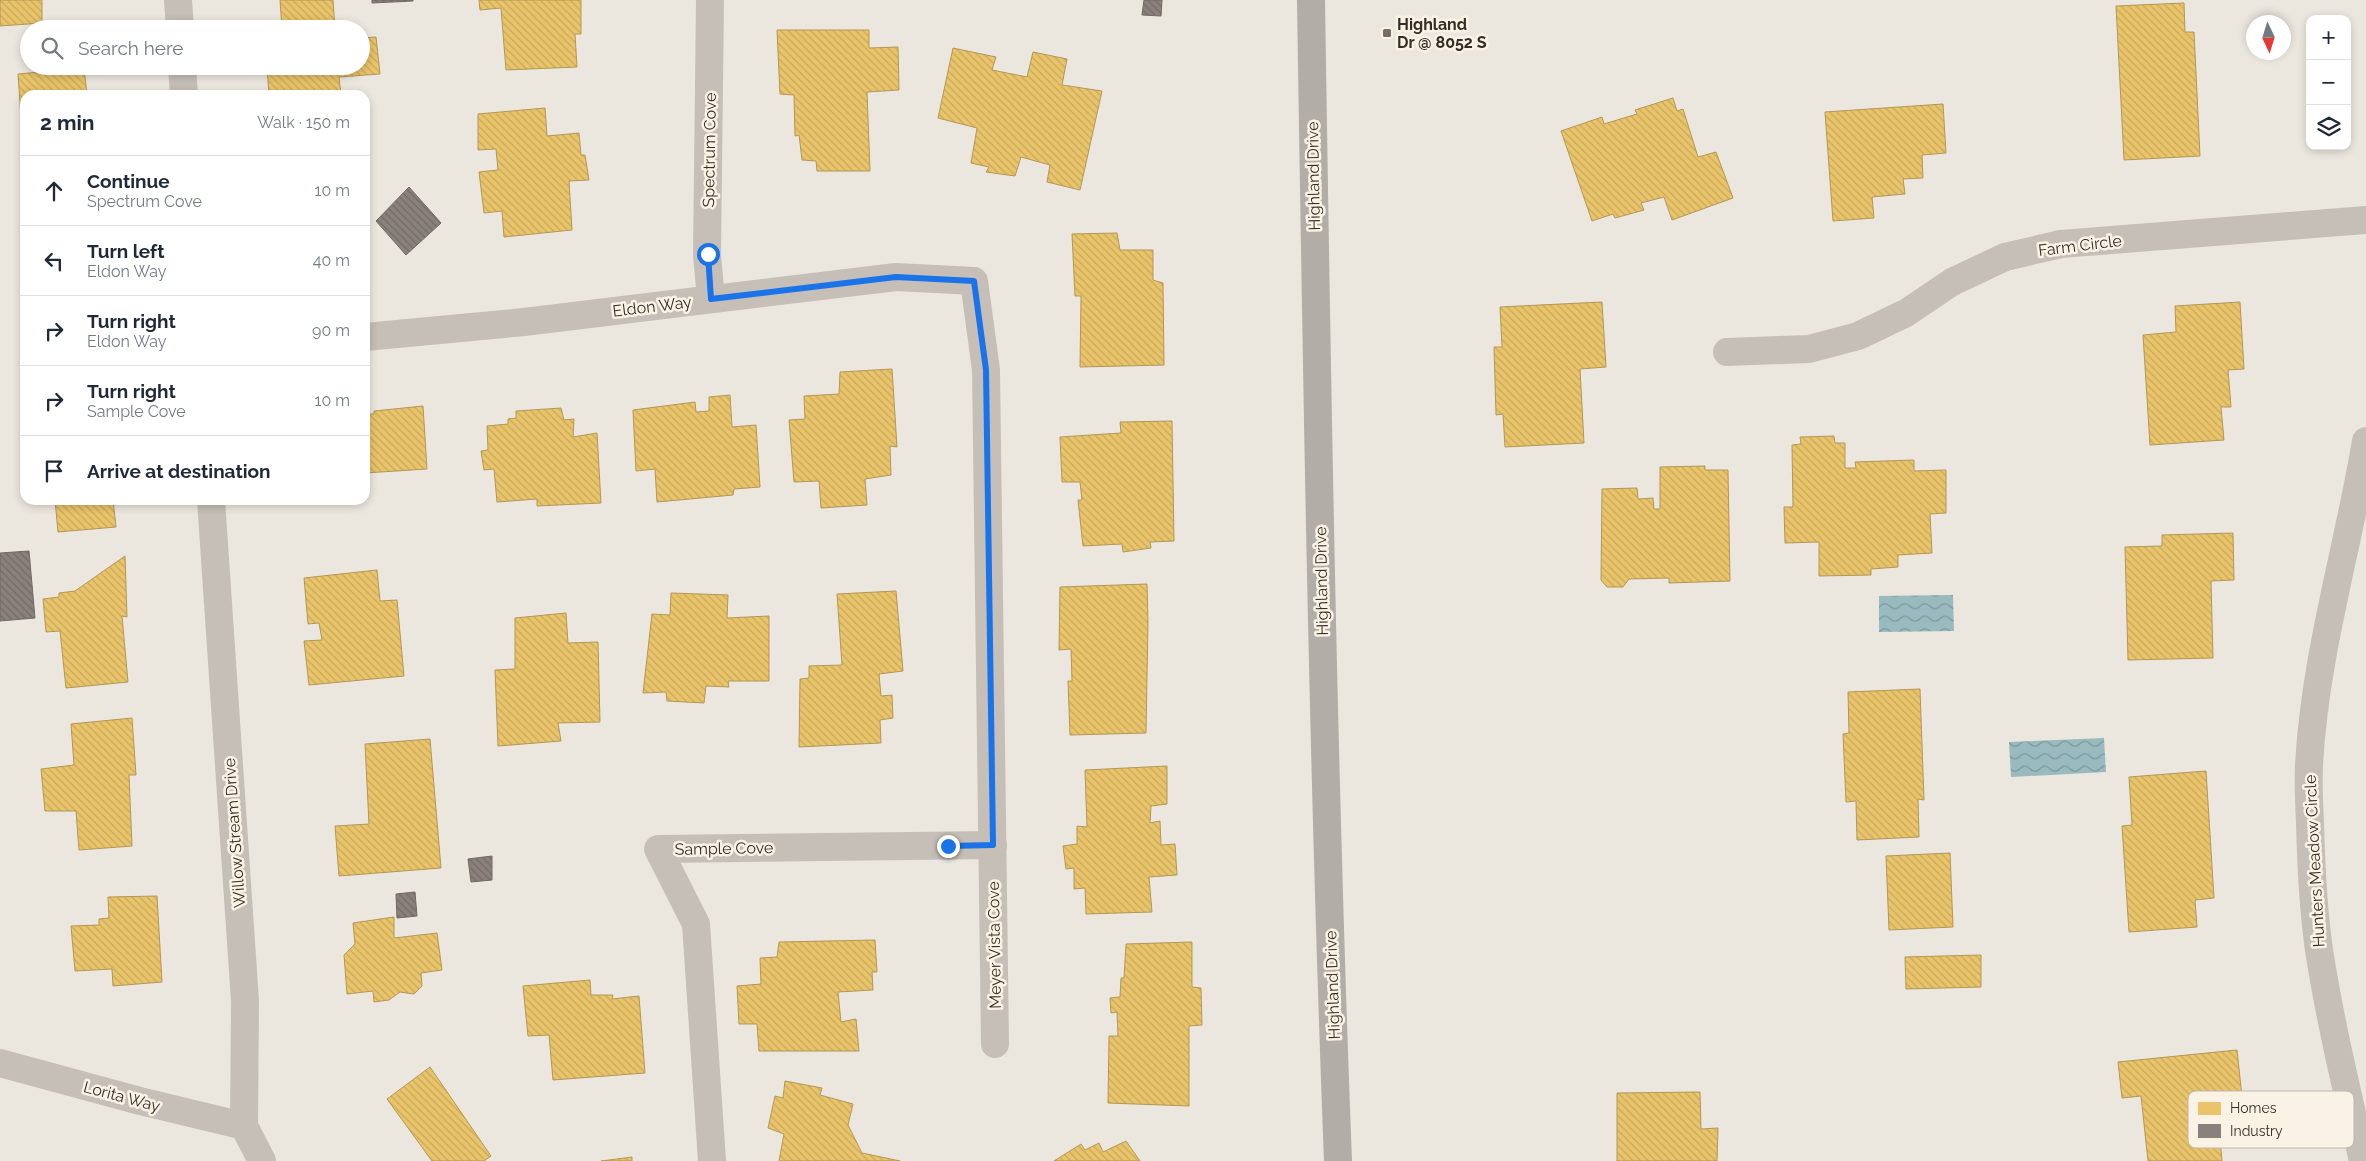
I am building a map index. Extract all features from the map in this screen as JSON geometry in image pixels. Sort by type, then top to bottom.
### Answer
[{"type":"main road","name":"Highland Drive","points":[[1310,0],[1331,992],[1338,1161]]},
{"type":"street","points":[[178,0],[179,20]]},
{"type":"street","name":"Spectrum Cove","points":[[710,0],[708,254],[711,299]]},
{"type":"street","points":[[183,75],[184,90]]},
{"type":"street","name":"Farm Circle","points":[[1727,352],[1809,349],[1858,336],[1906,313],[1952,282],[2005,257],[2061,244],[2366,220]]},
{"type":"street","name":"Eldon Way","points":[[370,337],[524,322],[896,277],[974,281],[986,370],[993,845]]},
{"type":"street","name":"Hunters Meadow Circle","points":[[2348,1091],[2330,1011],[2319,948],[2310,852],[2309,766],[2318,674],[2338,571],[2357,493],[2366,441]]},
{"type":"street","name":"Willow Stream Drive","points":[[212,505],[245,1001],[244,1126],[262,1161]]},
{"type":"street","name":"Meyer Vista Cove","points":[[993,845],[995,1044]]},
{"type":"street","name":"Sample Cove","points":[[712,1161],[696,924],[658,849],[993,845]]},
{"type":"street","name":"Lorita Way","points":[[0,1063],[140,1101],[244,1126]]},
{"type":"street","name":"Hunters Meadow Circle","points":[[2354,1120],[2363,1161]]},
{"type":"water","points":[[1953,595],[1954,631],[1879,632],[1879,596]]},
{"type":"water","points":[[2104,738],[2106,772],[2011,777],[2009,742]]},
{"type":"building: Homes","points":[[0,0],[42,0],[42,20],[20,20],[20,25],[0,26]]},
{"type":"building: Homes","points":[[280,0],[333,0],[334,20],[281,20]]},
{"type":"building: Homes","points":[[479,0],[581,0],[581,34],[575,34],[577,67],[506,70],[501,8],[480,10]]},
{"type":"building: Homes","points":[[2184,3],[2185,32],[2194,32],[2200,156],[2124,160],[2116,6]]},
{"type":"building: Homes","points":[[777,30],[869,30],[869,48],[898,47],[899,90],[867,92],[870,171],[817,171],[816,161],[802,160],[799,135],[795,136],[794,95],[780,94]]},
{"type":"building: Homes","points":[[370,37],[376,37],[380,74],[370,75]]},
{"type":"building: Homes","points":[[953,48],[996,57],[992,70],[1027,77],[1033,52],[1067,59],[1062,85],[1102,91],[1080,190],[1047,182],[1050,165],[1021,157],[1015,176],[986,172],[989,167],[971,163],[977,128],[938,118]]},
{"type":"building: Homes","points":[[18,74],[85,75],[86,90],[20,90],[20,103]]},
{"type":"building: Homes","points":[[268,75],[366,75],[339,77],[340,90],[269,90]]},
{"type":"building: Homes","points":[[1673,98],[1677,111],[1683,109],[1698,157],[1716,152],[1733,198],[1672,220],[1664,197],[1641,203],[1644,210],[1615,218],[1613,214],[1592,221],[1561,131],[1602,117],[1604,124],[1637,114],[1635,110]]},
{"type":"building: Homes","points":[[1943,104],[1946,153],[1922,155],[1923,178],[1903,179],[1905,194],[1872,197],[1874,218],[1833,221],[1825,112]]},
{"type":"building: Homes","points":[[545,108],[547,136],[579,133],[581,155],[585,155],[589,180],[569,181],[572,230],[504,237],[502,211],[484,213],[479,172],[498,170],[496,149],[478,150],[478,114]]},
{"type":"building: Homes","points":[[1117,233],[1120,250],[1153,250],[1153,280],[1163,283],[1164,365],[1080,367],[1081,296],[1075,296],[1072,234]]},
{"type":"building: Homes","points":[[1602,302],[1606,367],[1580,369],[1584,443],[1505,447],[1503,414],[1496,415],[1494,347],[1502,347],[1500,307]]},
{"type":"building: Homes","points":[[2240,302],[2244,369],[2228,370],[2231,407],[2221,407],[2224,440],[2150,445],[2143,335],[2176,332],[2175,306]]},
{"type":"building: Homes","points":[[892,369],[897,447],[890,446],[891,475],[865,479],[867,505],[821,508],[819,481],[794,482],[789,420],[805,419],[804,396],[839,394],[840,372]]},
{"type":"building: Homes","points":[[730,395],[732,427],[756,425],[760,487],[734,489],[733,495],[657,502],[655,469],[636,471],[633,410],[695,402],[696,412],[709,411],[709,397]]},
{"type":"building: Homes","points":[[423,406],[427,469],[370,473],[370,414],[374,414],[374,411]]},
{"type":"building: Homes","points":[[561,408],[564,420],[574,419],[573,437],[597,433],[601,503],[537,506],[537,499],[497,502],[494,469],[484,470],[481,451],[488,450],[487,426],[508,424],[508,419],[516,418],[516,411]]},
{"type":"building: Homes","points":[[1172,421],[1174,541],[1150,542],[1151,548],[1123,552],[1122,544],[1083,546],[1078,500],[1082,500],[1080,482],[1062,482],[1060,437],[1121,433],[1120,422]]},
{"type":"building: Homes","points":[[1834,436],[1835,443],[1845,443],[1845,468],[1856,468],[1855,462],[1914,460],[1914,471],[1946,470],[1946,513],[1930,514],[1932,553],[1898,555],[1898,567],[1871,569],[1871,575],[1819,576],[1819,542],[1785,543],[1784,507],[1793,507],[1792,445],[1801,444],[1800,437]]},
{"type":"building: Homes","points":[[1705,466],[1705,470],[1728,470],[1730,581],[1669,583],[1669,578],[1629,579],[1623,587],[1607,587],[1601,580],[1602,489],[1637,488],[1638,499],[1653,498],[1654,509],[1660,509],[1660,467]]},
{"type":"building: Homes","points":[[55,505],[114,505],[116,527],[58,532]]},
{"type":"building: Homes","points":[[2233,533],[2234,580],[2211,581],[2213,658],[2128,660],[2125,547],[2162,546],[2162,535]]},
{"type":"building: Homes","points":[[125,556],[127,617],[122,616],[128,682],[66,688],[60,631],[46,632],[43,599],[59,597],[59,593],[75,591]]},
{"type":"building: Homes","points":[[377,570],[380,601],[397,600],[404,676],[309,685],[304,641],[322,640],[319,623],[308,624],[304,578]]},
{"type":"building: Homes","points":[[1147,584],[1146,733],[1070,735],[1068,681],[1072,681],[1071,649],[1059,650],[1060,587]]},
{"type":"building: Homes","points":[[896,591],[903,671],[879,674],[881,696],[892,695],[893,718],[880,720],[881,743],[799,747],[800,679],[809,678],[809,666],[842,665],[837,594]]},
{"type":"building: Homes","points":[[671,593],[728,595],[727,618],[769,616],[769,681],[728,681],[729,687],[706,686],[704,703],[667,701],[666,692],[643,693],[652,614],[670,615]]},
{"type":"building: Homes","points":[[566,613],[568,643],[598,642],[600,722],[558,723],[561,741],[498,746],[495,670],[515,669],[515,618]]},
{"type":"building: Homes","points":[[1920,689],[1924,800],[1918,799],[1919,837],[1857,840],[1856,801],[1846,802],[1843,734],[1849,733],[1848,692]]},
{"type":"building: Homes","points":[[132,718],[136,775],[129,775],[132,846],[79,850],[76,811],[45,811],[41,769],[74,765],[71,724]]},
{"type":"building: Homes","points":[[430,739],[441,868],[339,876],[335,826],[369,824],[365,744]]},
{"type":"building: Homes","points":[[1167,766],[1167,804],[1151,806],[1150,823],[1160,821],[1161,845],[1175,844],[1177,875],[1149,877],[1152,912],[1086,914],[1085,888],[1074,889],[1074,868],[1066,869],[1063,846],[1077,844],[1077,826],[1087,827],[1085,770]]},
{"type":"building: Homes","points":[[2206,771],[2214,898],[2195,900],[2197,927],[2129,932],[2122,826],[2132,825],[2129,777]]},
{"type":"building: Homes","points":[[1950,853],[1953,927],[1889,930],[1886,856]]},
{"type":"building: Homes","points":[[157,896],[162,982],[113,986],[112,969],[75,971],[71,926],[99,925],[99,919],[109,918],[108,897]]},
{"type":"building: Homes","points":[[394,917],[394,938],[437,933],[442,970],[421,973],[422,986],[414,994],[400,992],[389,1000],[374,1002],[373,991],[347,994],[344,955],[355,944],[353,923]]},
{"type":"building: Homes","points":[[875,940],[877,972],[872,972],[873,990],[838,992],[841,1022],[856,1019],[859,1051],[759,1051],[757,1024],[739,1024],[737,986],[761,984],[760,958],[777,957],[779,942]]},
{"type":"building: Homes","points":[[1192,942],[1192,987],[1201,988],[1202,1025],[1189,1026],[1189,1106],[1108,1103],[1109,1036],[1118,1036],[1117,1012],[1111,1013],[1110,998],[1120,997],[1121,978],[1124,978],[1126,944]]},
{"type":"building: Homes","points":[[1981,955],[1981,987],[1906,989],[1905,957]]},
{"type":"building: Homes","points":[[590,980],[591,995],[613,995],[612,999],[639,996],[645,1073],[553,1080],[549,1035],[528,1036],[523,986]]},
{"type":"building: Homes","points":[[2237,1050],[2241,1091],[2188,1091],[2188,1148],[2221,1148],[2222,1161],[2148,1161],[2141,1096],[2122,1098],[2118,1062]]},
{"type":"building: Homes","points":[[430,1067],[491,1156],[484,1161],[432,1161],[387,1099]]},
{"type":"building: Homes","points":[[785,1081],[822,1088],[820,1095],[853,1104],[848,1125],[862,1153],[900,1161],[779,1161],[784,1134],[768,1128],[775,1096],[783,1098]]},
{"type":"building: Homes","points":[[1700,1092],[1701,1129],[1718,1128],[1717,1161],[1617,1161],[1617,1093]]},
{"type":"building: Homes","points":[[1126,1141],[1140,1161],[1054,1161],[1081,1144],[1085,1150],[1099,1143],[1103,1152]]},
{"type":"building: Homes","points":[[632,1157],[632,1161],[601,1161]]},
{"type":"building: Industry","points":[[372,0],[413,0],[413,1],[372,3]]},
{"type":"building: Industry","points":[[1144,0],[1162,0],[1161,16],[1142,15]]},
{"type":"building: Industry","points":[[409,187],[441,223],[406,255],[376,221]]},
{"type":"building: Industry","points":[[29,551],[35,618],[0,621],[0,553]]},
{"type":"building: Industry","points":[[492,856],[492,880],[471,882],[468,859]]},
{"type":"building: Industry","points":[[415,892],[417,916],[397,918],[396,894]]},
{"type":"place","name":"Highland Dr @ 8052 S","points":[[1387,33]]},
{"type":"route","points":[[708,254],[711,299],[896,277],[974,281],[986,370],[993,845],[948,846]]}]
